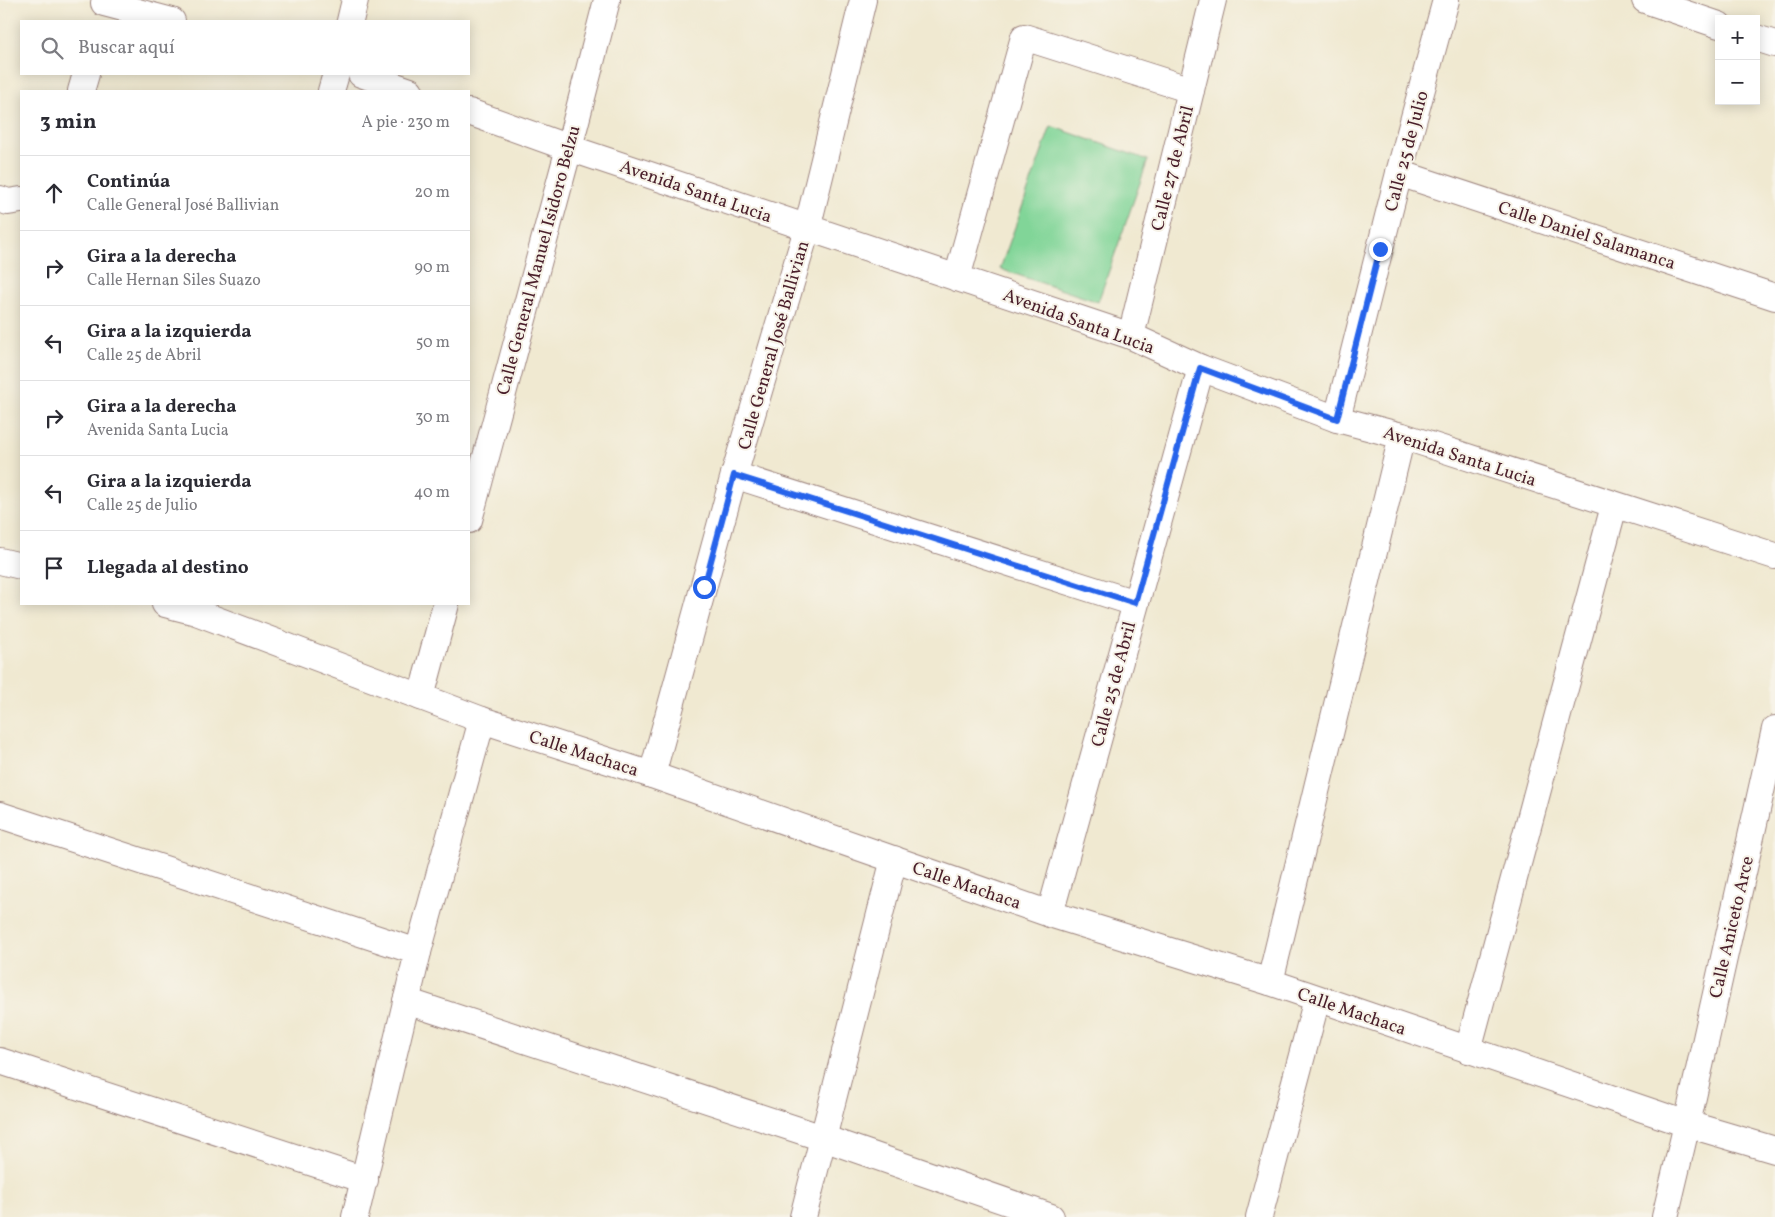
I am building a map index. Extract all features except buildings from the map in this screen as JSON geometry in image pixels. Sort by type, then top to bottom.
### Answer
[{"type":"street","points":[[350,20],[355,0]]},
{"type":"street","name":"Calle General Manuel Isidoro Belzu","points":[[470,516],[607,0]]},
{"type":"street","name":"Calle General José Ballivian","points":[[652,775],[734,475],[807,228],[863,0]]},
{"type":"street","name":"Calle 27 de Abril","points":[[1131,336],[1214,0]]},
{"type":"street","name":"Calle 25 de Julio","points":[[1337,419],[1399,173],[1446,0]]},
{"type":"street","points":[[1645,0],[1713,15]]},
{"type":"street","points":[[103,8],[167,20]]},
{"type":"street","points":[[957,278],[1024,37],[1191,90]]},
{"type":"street","points":[[1760,39],[1775,44]]},
{"type":"street","points":[[81,90],[86,75]]},
{"type":"street","points":[[331,90],[336,75]]},
{"type":"street","points":[[364,75],[407,90]]},
{"type":"street","name":"Avenida Santa Lucia","points":[[470,112],[569,148],[1131,336],[1200,368],[1337,419],[1402,436],[1614,506],[1775,556]]},
{"type":"street","name":"Calle Daniel Salamanca","points":[[1399,173],[1775,297]]},
{"type":"street","points":[[0,199],[8,202],[20,200]]},
{"type":"street","name":"Calle 25 de Abril","points":[[1050,914],[1200,368]]},
{"type":"street","points":[[1270,982],[1402,436]]},
{"type":"street","points":[[734,475],[1135,603]]},
{"type":"street","points":[[1468,1050],[1614,506]]},
{"type":"street","points":[[0,561],[20,566]]},
{"type":"street","name":"Calle Machaca","points":[[173,605],[197,608],[482,720],[652,775],[1050,914],[1270,982],[1687,1124],[1775,1150]]},
{"type":"street","points":[[421,696],[446,605]]},
{"type":"street","points":[[355,1217],[418,952],[482,720]]},
{"type":"street","name":"Calle Aniceto Arce","points":[[1665,1217],[1775,729]]},
{"type":"street","points":[[0,815],[418,952]]},
{"type":"street","points":[[803,1217],[894,860]]},
{"type":"street","points":[[1259,1217],[1318,999]]},
{"type":"street","points":[[406,1001],[823,1138],[1051,1217]]},
{"type":"street","points":[[0,1061],[365,1180]]},
{"type":"green space","points":[[1051,126],[1148,160],[1098,302],[1000,269]]},
{"type":"route","points":[[704,587],[734,475],[1135,603],[1200,368],[1337,419],[1380,249]]}]
